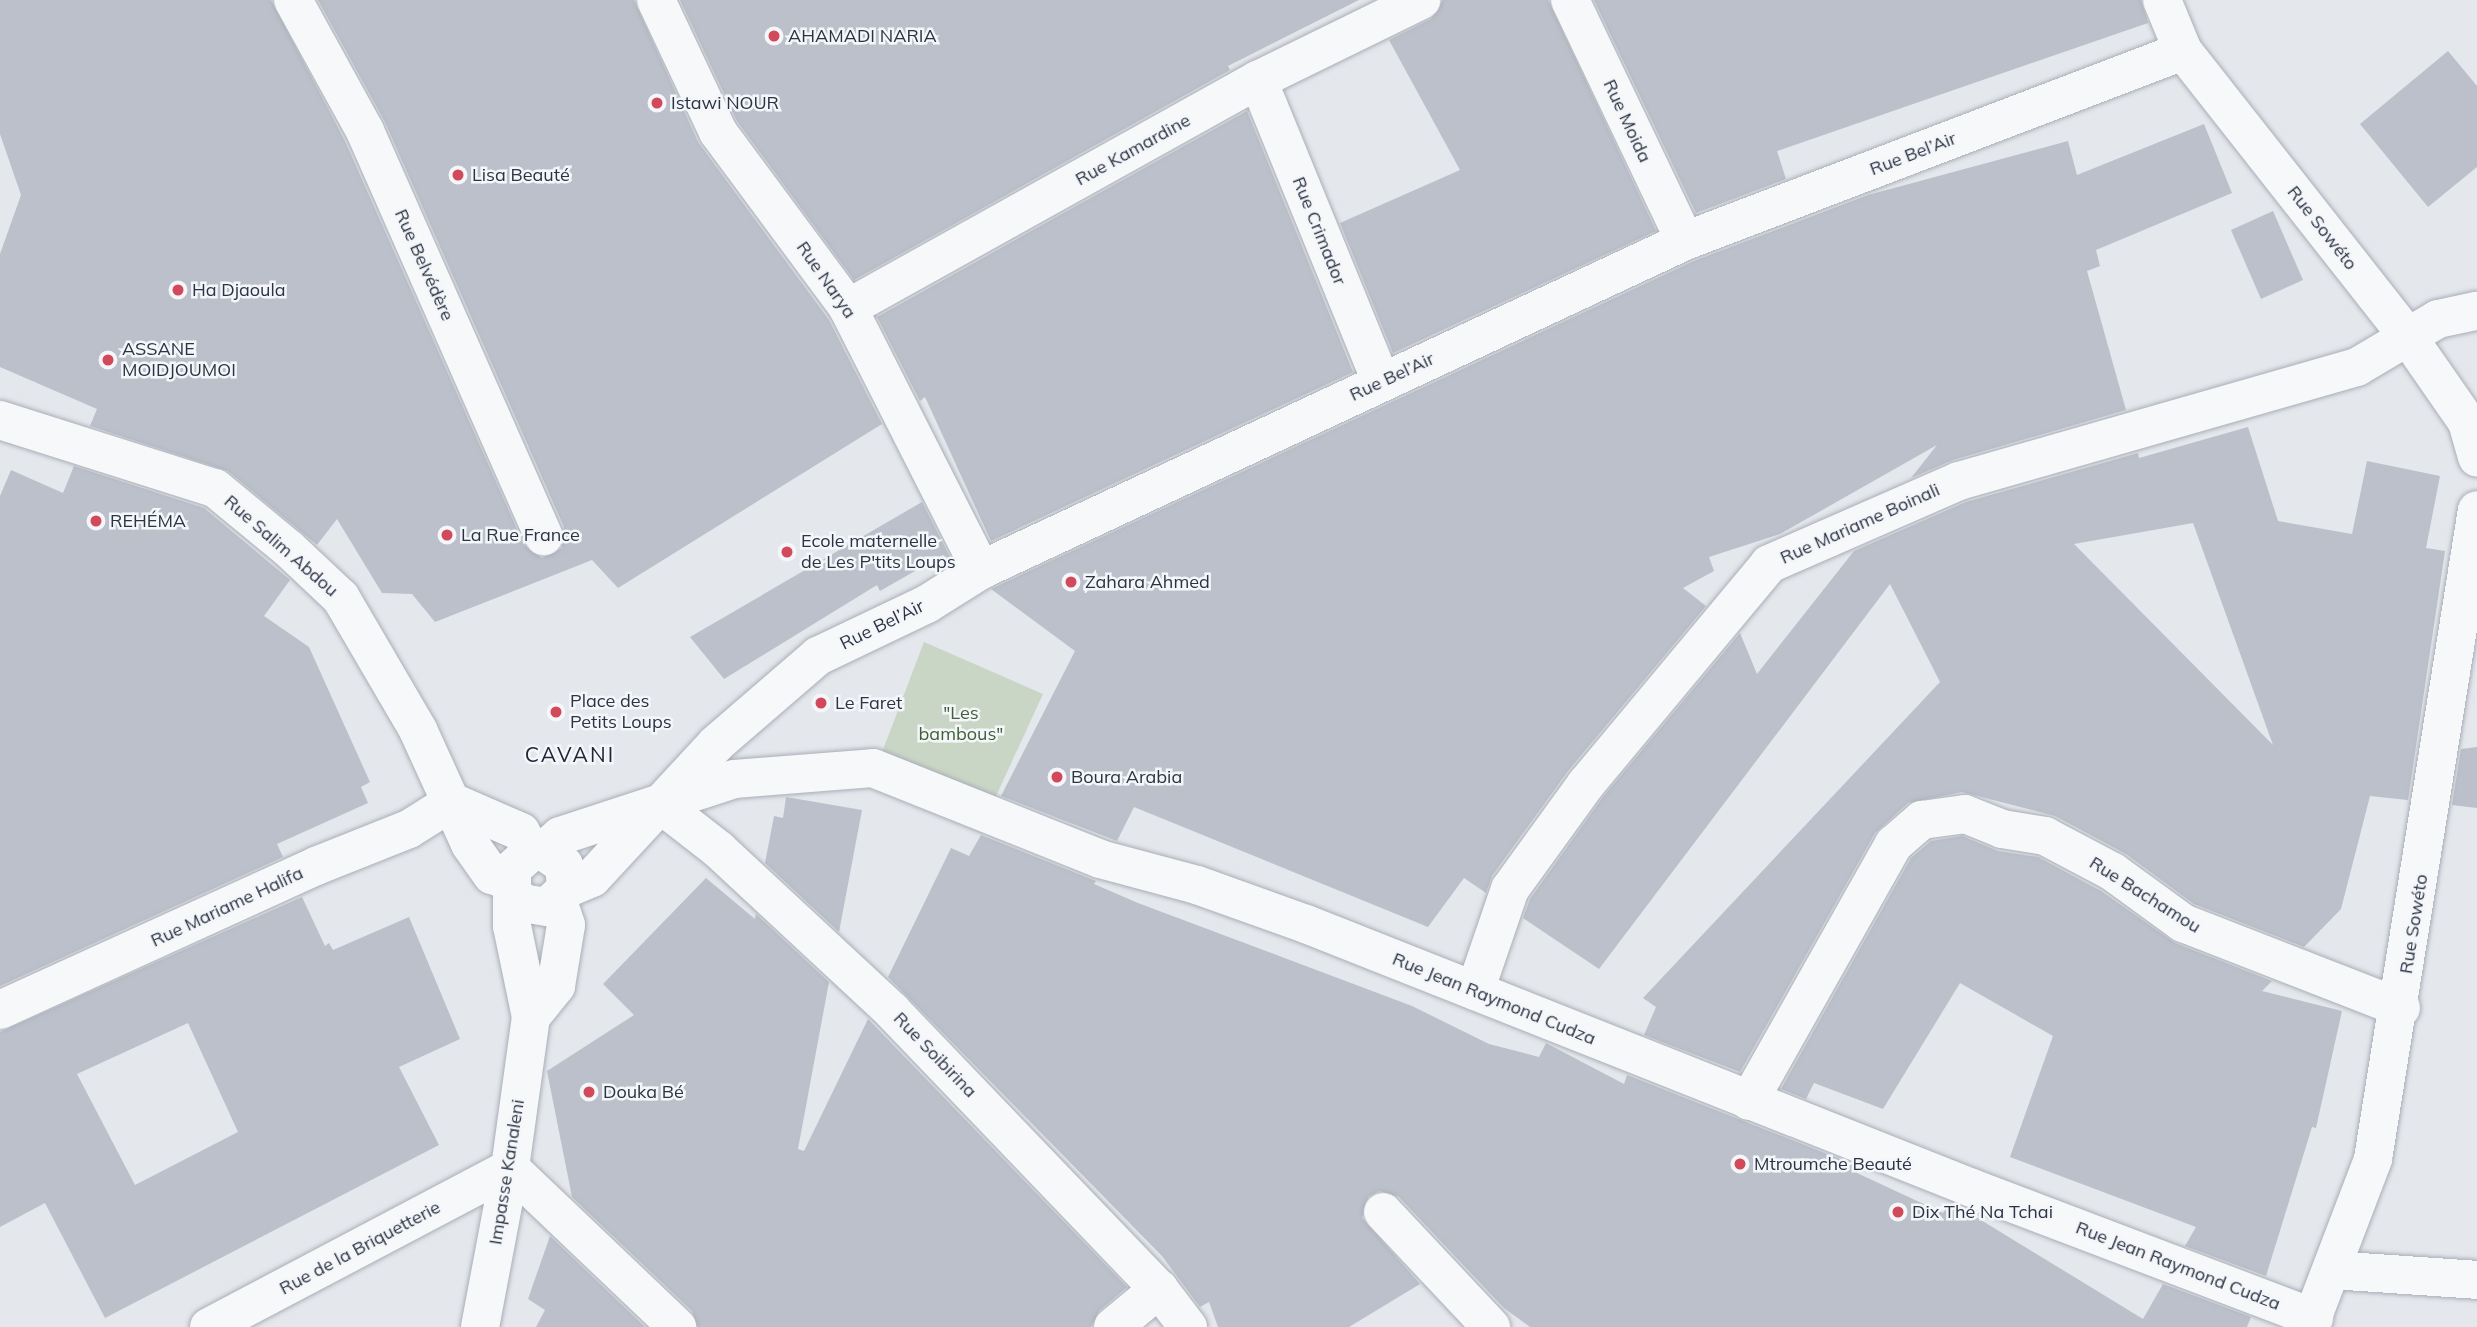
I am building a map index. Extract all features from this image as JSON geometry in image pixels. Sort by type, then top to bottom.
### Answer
[{"type":"street","name":"Rue Belvédère","points":[[293,0],[365,131],[544,536]]},
{"type":"street","name":"Rue Narya","points":[[656,0],[719,132],[848,308],[981,570]]},
{"type":"street","name":"Rue Kamardine","points":[[848,308],[1258,80],[1421,0]]},
{"type":"street","name":"Rue Moida","points":[[1570,0],[1685,242]]},
{"type":"street","name":"Rue Sowéto","points":[[2162,0],[2183,51],[2408,337],[2468,422],[2477,458]]},
{"type":"street","name":"Rue Bel’Air","points":[[562,895],[592,878],[716,744],[818,656],[927,604],[981,570],[1685,242],[2183,51]]},
{"type":"street","name":"Rue Crimador","points":[[1258,80],[1381,382]]},
{"type":"street","name":"Rue Mariame Boinali","points":[[1475,991],[1510,889],[1586,783],[1769,564],[1959,481],[2357,367],[2438,319],[2477,311]]},
{"type":"street","name":"Rue Salim Abdou","points":[[0,420],[215,488],[289,549],[341,598],[377,655],[452,803]]},
{"type":"street","name":"Rue Sowéto","points":[[2311,1322],[2373,1159],[2401,1008],[2477,510]]},
{"type":"street","name":"Rue Jean Raymond Cudza","points":[[660,804],[734,779],[873,768],[1100,859],[1209,890],[1475,991],[2311,1322]]},
{"type":"street","points":[[452,803],[521,832],[525,870],[535,907],[562,895]]},
{"type":"street","name":"Rue Mariame Halifa","points":[[0,1010],[316,866],[409,829],[452,803]]},
{"type":"street","name":"Rue Bel’Air","points":[[525,870],[559,836],[660,804]]},
{"type":"street","name":"Rue Soibirina","points":[[660,804],[719,850],[892,1011],[1159,1289],[1188,1327]]},
{"type":"street","name":"Rue Bachamou","points":[[1749,1101],[1894,844],[1922,820],[1965,814],[2002,829],[2045,836],[2113,872],[2183,922],[2401,1008]]},
{"type":"street","points":[[525,870],[564,865],[562,895],[566,925],[556,986],[531,1017]]},
{"type":"street","name":"Impasse Kanaleni","points":[[480,1327],[510,1168],[531,1017],[512,926],[525,870]]},
{"type":"street","points":[[510,1168],[677,1327]]},
{"type":"street","name":"Rue de la Briquetterie","points":[[209,1327],[510,1168]]},
{"type":"street","points":[[1383,1212],[1491,1327]]},
{"type":"street","points":[[2332,1270],[2477,1280]]},
{"type":"street","points":[[1113,1327],[1159,1289]]},
{"type":"green space","name":"\"Les bambous\"","points":[[924,642],[1043,694],[991,807],[881,755]]},
{"type":"building","points":[[0,0],[271,0],[345,141],[524,545],[542,558],[562,548],[564,527],[385,122],[318,0],[634,0],[698,142],[829,320],[882,424],[618,588],[592,560],[435,622],[412,594],[382,593],[337,519],[317,545],[228,471],[90,426],[97,409],[0,367],[0,254],[21,195],[0,134]]},
{"type":"building","points":[[680,0],[1359,0],[1228,66],[1230,70],[854,280],[737,121]]},
{"type":"building","points":[[1443,0],[1548,0],[1656,231],[1393,353],[1340,223],[1460,170],[1389,40],[1431,19]]},
{"type":"building","points":[[1594,0],[2141,0],[2148,23],[1777,151],[1786,179],[1696,213]]},
{"type":"building","points":[[2448,51],[2477,86],[2477,167],[2428,207],[2360,124]]},
{"type":"building","points":[[1247,111],[1353,372],[991,541],[925,397],[920,401],[877,317]]},
{"type":"building","points":[[2204,124],[2232,193],[2096,250],[2100,266],[2087,271],[2126,410],[1953,460],[1911,478],[1937,445],[1780,534],[1709,557],[1714,571],[1683,588],[1706,606],[1568,771],[1492,876],[1486,893],[1464,878],[1428,927],[1134,807],[1117,841],[1001,796],[1075,651],[991,589],[1694,261],[1868,195],[2068,141],[2077,175]]},
{"type":"building","points":[[2273,211],[2303,280],[2261,299],[2231,230]]},
{"type":"building","points":[[2248,427],[2278,521],[2352,534],[2367,461],[2440,476],[2426,548],[2445,551],[2408,800],[2370,796],[2341,909],[2304,947],[2194,904],[2126,854],[2055,816],[1962,792],[1908,803],[1875,833],[1740,1072],[1644,1035],[1656,1007],[1643,998],[1940,682],[1890,584],[1599,969],[1523,918],[1530,899],[1603,797],[1740,633],[1757,674],[1854,551],[1966,502],[2138,453],[2139,458]],"holes":[[[2193,523],[2273,745],[2074,544]]]},
{"type":"building","points":[[74,466],[204,508],[290,580],[264,616],[309,647],[370,782],[361,787],[368,803],[277,844],[283,857],[0,986],[0,496],[11,470],[63,493]]},
{"type":"building","points":[[922,502],[952,561],[943,555],[880,591],[877,585],[724,679],[690,637]]},
{"type":"building","points":[[2477,747],[2477,808],[2452,805],[2461,749]]},
{"type":"building","points":[[786,797],[862,810],[839,932],[765,863],[774,816],[783,818]]},
{"type":"building","points":[[981,835],[1096,881],[1094,884],[1138,903],[1412,1006],[1489,1044],[1539,1057],[1546,1043],[1624,1084],[1627,1075],[1850,1163],[1859,1167],[1857,1173],[1943,1213],[1950,1203],[1958,1206],[2143,1319],[2163,1284],[2251,1317],[2247,1327],[1530,1327],[1504,1308],[1399,1197],[1379,1191],[1368,1197],[1362,1218],[1420,1284],[1349,1327],[1218,1327],[1209,1302],[1200,1307],[1162,1256],[888,977],[951,848],[969,856]]},
{"type":"building","points":[[1962,836],[1998,851],[2038,857],[2101,891],[2175,943],[2272,981],[2262,991],[2342,1011],[2316,1128],[2312,1127],[2266,1276],[2185,1246],[2196,1227],[2010,1157],[2053,1036],[1960,983],[1883,1109],[1814,1083],[1806,1099],[1781,1089],[1911,858],[1931,841]]},
{"type":"building","points":[[706,878],[755,919],[756,914],[829,982],[798,1149],[804,1151],[868,1019],[1127,1287],[1099,1311],[1091,1327],[698,1327],[692,1311],[572,1197],[547,1071],[634,1015],[603,984]]},
{"type":"building","points":[[302,897],[325,946],[329,943],[333,950],[409,917],[460,1039],[399,1067],[439,1145],[105,1318],[45,1203],[0,1227],[0,1032]],"holes":[[[188,1023],[238,1132],[135,1185],[77,1074]]]},
{"type":"building","points":[[550,1236],[645,1327],[536,1327],[545,1310],[528,1299]]},
{"type":"place","name":"AHAMADI NARIA","points":[[774,36]]},
{"type":"place","name":"Istawi NOUR","points":[[657,103]]},
{"type":"place","name":"Lisa Beauté","points":[[458,175]]},
{"type":"place","name":"Ha Djaoula","points":[[178,290]]},
{"type":"place","name":"ASSANE MOIDJOUMOI","points":[[108,360]]},
{"type":"place","name":"REHÉMA","points":[[96,521]]},
{"type":"place","name":"La Rue France","points":[[447,535]]},
{"type":"place","name":"Ecole maternelle de Les P'tits Loups","points":[[787,552]]},
{"type":"place","name":"Zahara Ahmed","points":[[1071,582]]},
{"type":"place","name":"Le Faret","points":[[821,703]]},
{"type":"place","name":"Place des Petits Loups","points":[[556,712]]},
{"type":"place","name":"Boura Arabia","points":[[1057,777]]},
{"type":"place","name":"Douka Bé","points":[[589,1092]]},
{"type":"place","name":"Mtroumche Beauté","points":[[1740,1164]]},
{"type":"place","name":"Dix Thé Na Tchai","points":[[1898,1212]]},
{"type":"district","name":"CAVANI","points":[[570,754]]}]
